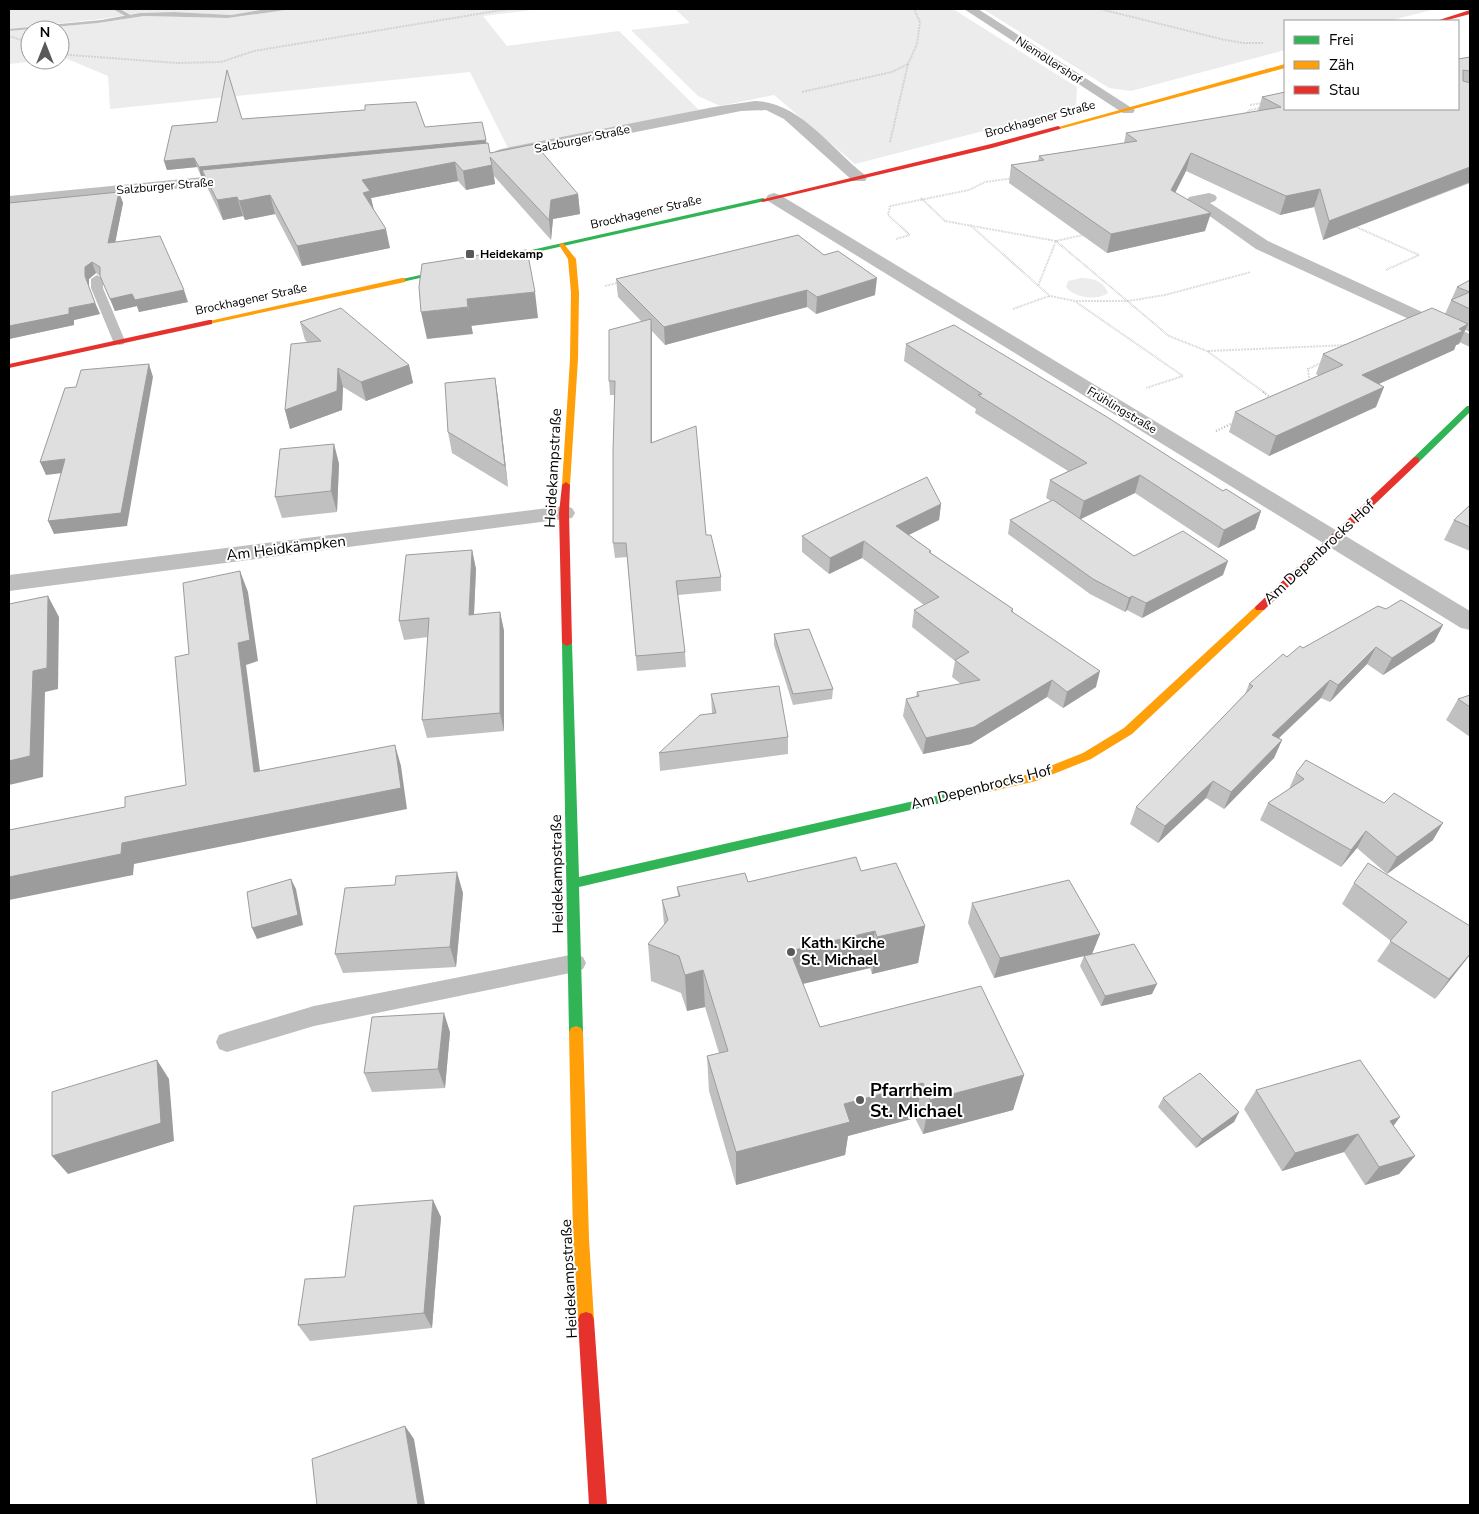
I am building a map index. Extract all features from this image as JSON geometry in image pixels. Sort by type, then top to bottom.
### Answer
[{"type":"street","name":"Niemöllershof","points":[[970,9],[1128,110]]},
{"type":"street","points":[[1442,20],[1470,12]]},
{"type":"street","name":"Brockhagener Straße","points":[[9,366],[774,198],[992,146],[1284,66]]},
{"type":"street","name":"Salzburger Straße","points":[[482,156],[528,150],[734,108],[768,106],[784,111],[843,166],[859,178]]},
{"type":"street","name":"Salzburger Straße","points":[[9,201],[261,177]]},
{"type":"street","name":"Frühlingstraße","points":[[774,198],[1470,622]]},
{"type":"street","points":[[1209,198],[1195,200],[1262,245],[1347,286],[1470,341]]},
{"type":"street","name":"Heidekampstraße","points":[[562,245],[572,259],[575,293],[574,359],[564,513],[581,1239],[598,1505]]},
{"type":"street","name":"Am Depenbrocks Hof","points":[[573,883],[1032,778],[1087,756],[1128,731],[1334,539],[1470,408]]},
{"type":"street","name":"Am Heidkämpken","points":[[9,583],[564,513]]},
{"type":"lane","points":[[96,279],[97,288],[119,341]]},
{"type":"lane","points":[[227,1042],[314,1016],[574,962]]},
{"type":"path","points":[[70,55],[177,63],[221,62],[254,51],[508,9]]},
{"type":"path","points":[[888,150],[908,64],[917,44],[920,22],[914,9]]},
{"type":"path","points":[[1100,9],[1225,40],[1243,43],[1265,43]]},
{"type":"path","points":[[768,106],[776,98],[892,72],[908,64]]},
{"type":"path","points":[[1251,119],[1244,115],[1250,110],[1268,107]]},
{"type":"path","points":[[859,251],[910,234],[888,214],[890,206],[921,198],[970,190],[985,182],[1014,178]]},
{"type":"path","points":[[921,198],[946,221],[1056,240],[1084,234]]},
{"type":"path","points":[[1347,286],[1419,255],[1349,224]]},
{"type":"path","points":[[970,225],[1050,296],[1075,301],[1128,301],[1165,295],[1250,272],[1252,264],[1283,256]]},
{"type":"path","points":[[1038,286],[1056,240]]},
{"type":"path","points":[[1056,240],[1169,336],[1207,350],[1278,403]]},
{"type":"path","points":[[575,293],[623,282]]},
{"type":"path","points":[[1075,301],[1182,376],[1108,401]]},
{"type":"path","points":[[1207,350],[1354,345]]},
{"type":"path","points":[[1310,388],[1308,369],[1324,362]]},
{"type":"path","points":[[1182,446],[1234,423]]},
{"type":"shaded area","points":[[9,9],[266,9],[231,15],[174,12],[140,13],[70,22],[70,20],[20,20],[20,28],[9,29]]},
{"type":"shaded area","points":[[266,9],[293,9],[228,18],[144,16],[70,26],[70,23],[140,13],[174,12],[231,15]]},
{"type":"shaded area","points":[[293,9],[539,9],[483,16],[507,46],[619,31],[699,110],[509,150],[470,72],[110,109],[108,76],[70,60],[70,26],[144,16],[228,18]]},
{"type":"shaded area","points":[[675,9],[953,9],[1077,87],[1076,107],[855,164],[774,95],[720,106],[698,96],[631,30],[690,23]]},
{"type":"shaded area","points":[[983,9],[1435,9],[1393,20],[1284,20],[1284,50],[1131,91],[1109,88]]},
{"type":"shaded area","points":[[20,28],[20,30],[9,31],[9,29]]},
{"type":"shaded area","points":[[20,30],[20,63],[9,64],[9,31]]},
{"type":"shaded area","points":[[1081,278],[1098,281],[1108,293],[1092,298],[1074,294],[1066,287],[1068,281]]},
{"type":"building","points":[[1470,57],[1470,71],[1463,70],[1463,81],[1470,83],[1470,167],[1329,221],[1320,189],[1286,196],[1191,153],[1171,190],[1211,213],[1111,234],[1011,165],[1044,160],[1039,156],[1137,141],[1126,133],[1281,107],[1262,97],[1284,92],[1284,110],[1459,110],[1459,59]]},
{"type":"building","points":[[227,70],[242,119],[365,110],[365,105],[416,102],[425,127],[482,122],[486,140],[199,167],[194,158],[164,161],[172,126],[217,122]]},
{"type":"building","points":[[488,143],[490,153],[535,144],[578,194],[551,200],[549,220],[490,157],[492,165],[463,171],[455,162],[362,180],[370,191],[363,193],[386,229],[297,246],[270,195],[239,201],[237,197],[217,200],[202,170]]},
{"type":"building","points":[[119,192],[108,243],[160,236],[184,290],[135,300],[132,294],[110,299],[100,276],[100,267],[92,262],[85,267],[85,276],[95,303],[69,308],[69,314],[9,326],[9,203]]},
{"type":"building","points":[[798,235],[824,255],[838,251],[877,278],[817,297],[807,290],[664,327],[616,279]]},
{"type":"building","points":[[527,250],[535,292],[467,299],[468,307],[421,312],[419,287],[422,264]]},
{"type":"building","points":[[1470,280],[1470,292],[1457,287]]},
{"type":"building","points":[[1470,292],[1470,309],[1451,300]]},
{"type":"building","points":[[341,308],[409,365],[361,382],[338,368],[337,391],[285,410],[291,344],[321,341],[300,322]]},
{"type":"building","points":[[1432,308],[1468,324],[1459,329],[1463,331],[1362,375],[1384,387],[1276,436],[1235,412],[1343,365],[1323,354]]},
{"type":"building","points":[[651,319],[651,443],[696,426],[706,535],[711,535],[721,577],[676,581],[685,652],[636,656],[626,543],[613,543],[615,381],[609,381],[609,330]]},
{"type":"building","points":[[954,325],[1107,417],[1223,491],[1226,489],[1261,511],[1224,530],[1140,475],[1084,501],[1050,480],[1087,463],[978,395],[982,394],[906,344]]},
{"type":"building","points":[[149,364],[121,513],[48,521],[65,459],[40,462],[65,388],[76,387],[81,370]]},
{"type":"building","points":[[495,378],[505,466],[448,432],[445,383]]},
{"type":"building","points":[[334,444],[331,491],[275,497],[280,449]]},
{"type":"building","points":[[927,477],[941,504],[896,526],[931,551],[929,552],[1013,609],[1011,611],[1100,671],[1067,692],[1052,680],[974,727],[926,738],[906,699],[919,696],[917,692],[980,680],[955,660],[969,652],[914,610],[939,597],[864,541],[830,558],[802,536]]},
{"type":"building","points":[[1053,500],[1134,556],[1183,531],[1228,561],[1146,603],[1132,596],[1129,598],[1093,579],[1010,520]]},
{"type":"building","points":[[1470,505],[1470,527],[1454,520]]},
{"type":"building","points":[[472,550],[469,615],[500,612],[500,713],[422,720],[429,618],[399,621],[406,555]]},
{"type":"building","points":[[240,571],[250,640],[238,643],[254,772],[395,745],[401,788],[122,843],[121,854],[9,877],[9,830],[125,807],[125,797],[186,785],[175,657],[189,654],[183,583]]},
{"type":"building","points":[[48,596],[47,668],[33,671],[30,756],[9,761],[9,604]]},
{"type":"building","points":[[1401,600],[1443,625],[1392,658],[1376,647],[1338,685],[1330,680],[1272,735],[1282,740],[1231,792],[1213,781],[1165,826],[1136,807],[1253,686],[1249,684],[1283,654],[1287,657],[1300,646],[1303,648],[1378,606],[1386,609]]},
{"type":"building","points":[[809,629],[833,689],[793,694],[774,634]]},
{"type":"building","points":[[779,686],[788,737],[659,753],[700,715],[716,713],[711,694]]},
{"type":"building","points":[[1470,695],[1470,707],[1458,699]]},
{"type":"building","points":[[1306,760],[1384,803],[1394,793],[1443,823],[1397,857],[1366,831],[1351,850],[1268,803],[1304,779],[1296,773]]},
{"type":"building","points":[[856,857],[861,871],[896,863],[925,926],[877,937],[875,931],[790,951],[820,1027],[981,986],[1024,1075],[930,1100],[923,1083],[844,1104],[850,1122],[736,1152],[707,1056],[728,1051],[703,970],[685,975],[679,956],[648,944],[668,920],[662,900],[680,896],[677,887],[745,873],[748,882]]},
{"type":"building","points":[[1368,863],[1470,926],[1470,954],[1449,979],[1390,941],[1407,922],[1354,883]]},
{"type":"building","points":[[457,872],[450,947],[335,954],[345,888],[395,885],[396,876]]},
{"type":"building","points":[[291,879],[298,915],[252,928],[247,892]]},
{"type":"building","points":[[1069,880],[1100,934],[1000,958],[972,903]]},
{"type":"building","points":[[1134,944],[1157,984],[1105,996],[1084,956]]},
{"type":"building","points":[[444,1013],[438,1069],[364,1073],[372,1017]]},
{"type":"building","points":[[157,1060],[161,1123],[52,1156],[52,1092]]},
{"type":"building","points":[[1360,1060],[1400,1117],[1390,1121],[1415,1156],[1379,1167],[1358,1134],[1295,1153],[1256,1090]]},
{"type":"building","points":[[1200,1073],[1239,1112],[1202,1139],[1163,1098]]},
{"type":"building","points":[[433,1200],[424,1313],[298,1325],[305,1279],[345,1277],[354,1206]]},
{"type":"building","points":[[405,1426],[418,1505],[317,1505],[312,1459]]},
{"type":"waterway","points":[[116,9],[129,16]]},
{"type":"traffic: fast","points":[[402,280],[763,200]]},
{"type":"traffic: fast","points":[[1416,460],[1470,408]]},
{"type":"traffic: fast","points":[[567,643],[576,1032]]},
{"type":"traffic: fast","points":[[573,883],[980,790]]},
{"type":"traffic: slow","points":[[1058,128],[1284,66]]},
{"type":"traffic: slow","points":[[562,245],[572,259],[575,293],[574,359],[566,485]]},
{"type":"traffic: slow","points":[[209,322],[402,280]]},
{"type":"traffic: slow","points":[[980,790],[1032,778],[1087,756],[1128,731],[1260,608]]},
{"type":"traffic: slow","points":[[576,1032],[581,1239],[586,1320]]},
{"type":"traffic: jam","points":[[1442,20],[1470,12]]},
{"type":"traffic: jam","points":[[763,200],[992,146],[1058,128]]},
{"type":"traffic: jam","points":[[9,366],[209,322]]},
{"type":"traffic: jam","points":[[1260,608],[1416,460]]},
{"type":"traffic: jam","points":[[566,485],[564,513],[567,643]]},
{"type":"traffic: jam","points":[[586,1320],[598,1505]]},
{"type":"place","name":"Heidekamp","points":[[470,254]]},
{"type":"place","name":"Kath. Kirche St. Michael","points":[[791,952]]},
{"type":"place","name":"Pfarrheim St. Michael","points":[[860,1100]]}]
